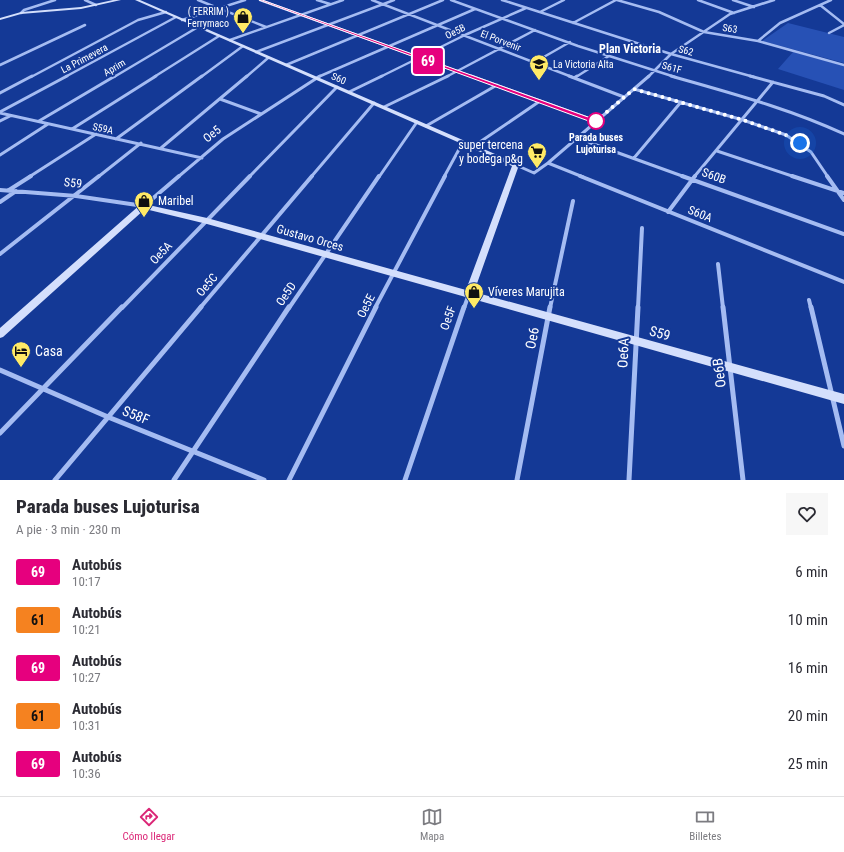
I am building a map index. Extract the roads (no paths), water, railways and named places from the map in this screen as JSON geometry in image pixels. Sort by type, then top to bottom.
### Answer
[{"type":"street","points":[[21,13],[24,10],[55,0]]},
{"type":"street","points":[[85,0],[96,5]]},
{"type":"street","points":[[0,19],[21,13],[96,5],[119,0]]},
{"type":"street","name":"S60","points":[[137,0],[534,173],[548,163]]},
{"type":"street","points":[[198,0],[266,27]]},
{"type":"street","name":"La Primevera","points":[[0,113],[179,18],[245,0]]},
{"type":"street","points":[[260,0],[596,121]]},
{"type":"street","points":[[317,0],[330,4]]},
{"type":"street","points":[[230,40],[343,0]]},
{"type":"street","name":"El Porvenir","points":[[372,0],[535,62],[624,98]]},
{"type":"street","points":[[256,52],[394,0]]},
{"type":"street","points":[[286,65],[443,0]]},
{"type":"street","name":"S61F","points":[[451,0],[655,71],[760,99],[819,121],[844,134]]},
{"type":"street","name":"S62","points":[[502,0],[671,54],[824,96],[844,105]]},
{"type":"street","points":[[540,12],[564,0]]},
{"type":"street","points":[[573,23],[616,0]]},
{"type":"street","name":"S63","points":[[616,0],[659,12],[704,32],[758,41],[844,65]]},
{"type":"street","points":[[698,0],[734,13]]},
{"type":"street","points":[[733,0],[754,7]]},
{"type":"street","points":[[548,163],[655,71],[671,54],[734,13],[774,0]]},
{"type":"street","points":[[758,41],[780,23],[831,0]]},
{"type":"street","points":[[820,5],[844,24],[829,33]]},
{"type":"street","name":"Oe5B","points":[[349,92],[464,35],[526,8]]},
{"type":"street","name":"Oe5","points":[[0,334],[144,206],[223,139],[315,78],[437,24],[475,9]]},
{"type":"street","points":[[0,93],[138,20],[166,12]]},
{"type":"street","points":[[0,65],[85,25]]},
{"type":"street","name":"Aprim","points":[[39,122],[198,27]]},
{"type":"street","points":[[384,107],[458,71],[535,30]]},
{"type":"street","points":[[72,129],[219,36]]},
{"type":"street","points":[[535,62],[570,42]]},
{"type":"street","points":[[116,139],[243,46]]},
{"type":"street","points":[[574,78],[609,56]]},
{"type":"street","points":[[161,148],[268,58]]},
{"type":"street","points":[[668,212],[692,179],[743,120],[773,82]]},
{"type":"street","points":[[426,126],[497,86]]},
{"type":"street","name":"Oe5A","points":[[0,433],[337,87]]},
{"type":"street","points":[[634,89],[743,120],[786,135],[800,143],[811,152],[844,200]]},
{"type":"street","points":[[220,99],[261,114]]},
{"type":"street","points":[[474,146],[540,101]]},
{"type":"street","points":[[634,158],[682,102]]},
{"type":"street","name":"Oe5C","points":[[55,480],[374,104]]},
{"type":"street","name":"S59A","points":[[0,113],[116,139],[141,143],[202,158]]},
{"type":"street","points":[[0,121],[10,116]]},
{"type":"street","name":"Oe5D","points":[[174,480],[324,255],[417,122]]},
{"type":"street","points":[[0,155],[48,124]]},
{"type":"street","points":[[8,190],[96,134]]},
{"type":"street","name":"S60B","points":[[577,138],[844,234]]},
{"type":"street","name":"Oe5E","points":[[289,480],[393,274],[463,142]]},
{"type":"street","points":[[0,254],[76,196],[141,143]]},
{"type":"street","points":[[717,151],[839,193],[844,193]]},
{"type":"street","name":"S60A","points":[[548,163],[844,282]]},
{"type":"street","name":"Oe5F","points":[[405,480],[469,294],[516,165]]},
{"type":"street","name":"S59","points":[[0,190],[76,196],[144,206]]},
{"type":"street","points":[[0,202],[17,191]]},
{"type":"street","name":"Oe6","points":[[517,480],[548,316],[573,201]]},
{"type":"street","name":"Gustavo Orces","points":[[144,206],[207,221],[324,255],[469,294]]},
{"type":"street","name":"Oe6A","points":[[629,480],[642,228]]},
{"type":"street","name":"Oe6B","points":[[718,264],[743,480]]},
{"type":"street","name":"S59","points":[[469,294],[844,399]]},
{"type":"street","points":[[810,300],[844,446]]},
{"type":"street","name":"S58F","points":[[0,370],[108,417],[264,480]]},
{"type":"place","name":"( FERRIM ) Ferrymaco","points":[[243,34]]},
{"type":"place","name":"La Victoria Alta","points":[[539,81]]},
{"type":"place","name":"Parada buses Lujoturisa","points":[[596,121]]},
{"type":"place","name":"super tercena y bodega p&g","points":[[537,169]]},
{"type":"place","name":"Maribel","points":[[144,218]]},
{"type":"place","name":"Víveres Marujita","points":[[474,309]]},
{"type":"place","name":"Casa","points":[[21,368]]},
{"type":"district","name":"Plan Victoria","points":[[630,49]]}]
